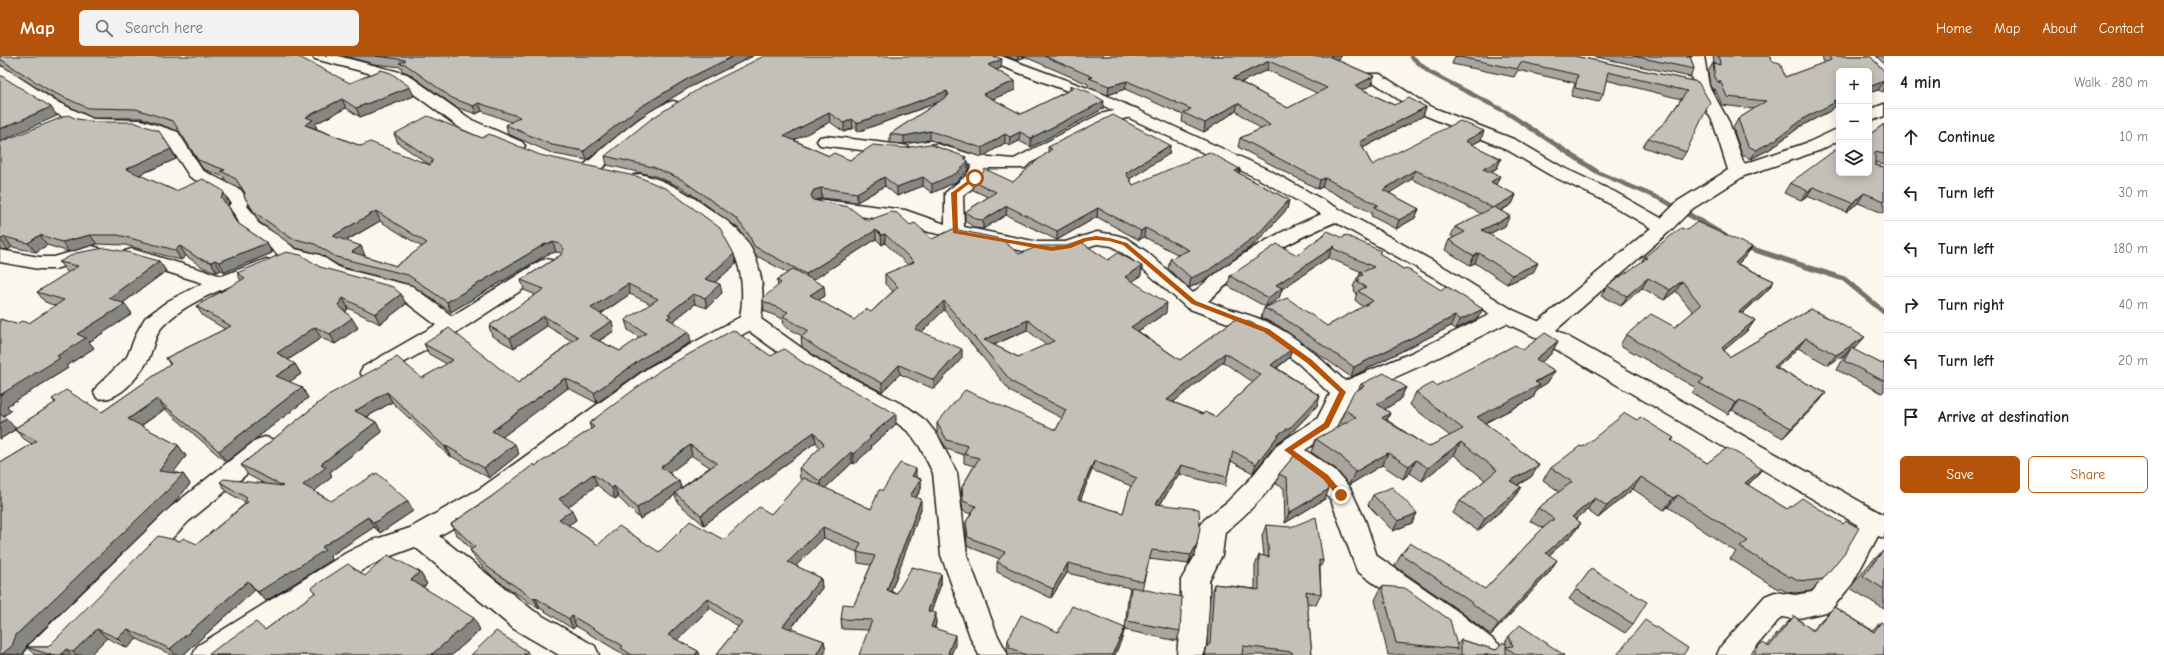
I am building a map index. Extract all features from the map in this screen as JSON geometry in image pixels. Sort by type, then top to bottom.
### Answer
[{"type":"street","points":[[320,56],[401,77],[466,124],[530,151]]},
{"type":"street","points":[[987,56],[1096,96],[1265,174],[1442,274],[1506,315],[1541,330],[1879,525],[1842,576],[1820,603],[1795,607],[1775,604],[1731,655]]},
{"type":"street","points":[[1696,56],[1694,85],[1721,122],[1738,172]]},
{"type":"street","points":[[0,71],[49,104],[73,116],[103,126],[141,125],[172,136],[179,149],[200,177],[218,184],[238,198],[240,200],[237,207],[244,214],[249,226],[275,242],[289,254],[313,259],[333,272],[405,291],[451,326]]},
{"type":"street","points":[[1374,76],[1423,109],[1510,144],[1556,171],[1609,196],[1675,216]]},
{"type":"street","points":[[591,168],[646,123],[685,99]]},
{"type":"street","points":[[1872,115],[1884,109]]},
{"type":"street","points":[[826,141],[904,151],[930,146],[982,163],[1020,164],[1024,158],[1106,118],[1132,112]]},
{"type":"street","points":[[53,124],[73,116]]},
{"type":"street","points":[[1541,330],[1675,216],[1738,172],[1815,146],[1836,135]]},
{"type":"street","points":[[1815,146],[1833,153]]},
{"type":"street","points":[[955,232],[954,193],[975,178],[982,163]]},
{"type":"street","points":[[207,655],[355,561],[379,549],[419,535],[490,495],[656,373],[750,321],[754,304],[751,272],[739,244],[730,233],[676,193],[648,181],[572,164]]},
{"type":"street","points":[[822,205],[905,216],[929,226],[955,232],[1052,249],[1069,247],[1086,239],[1110,239],[1125,244],[1194,302],[1267,330],[1309,361],[1342,392]]},
{"type":"street","points":[[1194,302],[1217,281],[1251,257],[1282,238],[1336,215]]},
{"type":"street","points":[[0,256],[20,260],[55,263],[91,252],[112,251],[132,254],[224,283]]},
{"type":"street","points":[[105,392],[135,362],[144,338],[153,323],[173,307],[289,254]]},
{"type":"street","points":[[355,381],[451,326],[556,259]]},
{"type":"street","points":[[1191,655],[1195,613],[1195,580],[1209,555],[1213,527],[1236,509],[1288,450],[1326,425],[1342,392],[1419,358],[1506,315]]},
{"type":"street","points":[[750,321],[812,366],[901,414],[918,427],[930,442],[944,473],[954,555],[985,639],[994,655]]},
{"type":"street","points":[[38,655],[180,514],[284,431]]},
{"type":"street","points":[[1288,450],[1326,477],[1341,495],[1352,520],[1366,562],[1450,622],[1491,655]]},
{"type":"street","points":[[419,535],[524,620],[585,655]]},
{"type":"building","points":[[0,56],[295,56],[350,83],[381,70],[391,73],[410,87],[356,108],[342,99],[306,117],[313,120],[305,125],[361,146],[370,142],[430,165],[433,160],[394,134],[428,116],[482,138],[489,134],[540,155],[639,177],[667,189],[720,228],[734,254],[705,279],[720,284],[705,298],[693,294],[668,314],[671,316],[667,318],[689,332],[644,357],[594,393],[565,378],[492,431],[515,444],[484,468],[446,446],[445,447],[387,392],[355,411],[376,422],[321,464],[326,467],[303,485],[331,501],[377,473],[408,501],[374,523],[368,517],[322,547],[325,550],[258,592],[248,581],[170,649],[128,629],[117,638],[97,629],[73,652],[66,649],[61,655],[51,655],[26,647],[48,647],[158,536],[180,541],[183,538],[197,544],[248,502],[245,500],[247,498],[220,482],[224,479],[283,486],[241,465],[330,394],[397,357],[422,378],[453,360],[424,344],[449,328],[518,383],[578,337],[544,316],[510,338],[489,326],[544,289],[521,280],[561,255],[564,249],[560,244],[553,242],[545,244],[447,302],[408,275],[336,257],[315,244],[291,238],[254,212],[236,179],[221,171],[225,170],[198,160],[173,121],[136,109],[88,108],[50,91],[0,59]],"holes":[[[376,211],[427,243],[396,266],[352,252],[361,246],[333,236]],[[628,284],[658,299],[625,320],[646,333],[620,351],[589,336],[612,321],[591,308]]]},
{"type":"building","points":[[376,56],[734,56],[689,78],[637,109],[584,151],[552,145],[506,125],[520,117],[479,103],[473,106],[452,98],[405,64],[399,63],[406,60]]},
{"type":"building","points":[[764,56],[993,56],[1002,59],[988,65],[1015,81],[983,94],[1021,114],[1072,89],[1070,85],[1089,92],[1104,101],[1031,138],[1020,132],[1010,137],[1005,134],[982,148],[930,131],[904,136],[890,134],[949,95],[947,91],[857,123],[852,119],[844,123],[829,113],[784,136],[829,156],[834,153],[850,160],[873,145],[904,148],[929,144],[966,157],[964,158],[968,161],[957,173],[932,184],[923,177],[897,187],[884,177],[857,193],[821,188],[814,190],[811,195],[813,200],[849,207],[867,221],[891,212],[897,213],[910,225],[915,223],[932,239],[953,229],[1001,239],[1019,254],[1039,246],[1066,246],[1081,242],[1108,260],[1118,253],[1142,266],[1125,277],[1167,303],[1131,327],[1180,360],[1237,318],[1252,323],[1272,334],[1292,349],[1271,365],[1320,396],[1292,426],[1280,433],[1256,464],[1233,451],[1227,477],[1181,465],[1156,504],[1199,509],[1200,528],[1197,544],[1191,555],[1152,550],[1143,582],[1068,563],[1053,589],[997,562],[1005,552],[968,537],[966,522],[976,506],[963,501],[962,487],[979,458],[964,454],[968,446],[947,440],[937,423],[965,390],[1056,430],[1066,410],[1012,382],[944,301],[915,329],[962,349],[934,380],[899,365],[882,383],[820,350],[801,337],[809,331],[783,316],[788,312],[763,301],[763,298],[781,283],[777,280],[793,269],[824,286],[810,295],[854,320],[866,309],[871,312],[898,287],[885,274],[914,262],[885,234],[881,235],[876,230],[806,274],[754,246],[749,235],[736,218],[681,179],[653,167],[605,156],[651,119],[702,87]],"holes":[[[1028,320],[1054,341],[1018,357],[984,340]],[[1225,353],[1261,375],[1215,417],[1205,412],[1203,414],[1167,400]],[[1094,461],[1137,478],[1130,488],[1123,513],[1078,499]]]},
{"type":"building","points":[[1044,56],[1331,56],[1330,57],[1374,76],[1355,86],[1394,105],[1409,98],[1426,107],[1360,142],[1372,165],[1460,121],[1484,131],[1465,141],[1501,159],[1483,169],[1500,176],[1491,182],[1516,195],[1493,208],[1415,170],[1383,190],[1419,209],[1399,220],[1374,207],[1378,205],[1325,178],[1320,180],[1240,138],[1270,125],[1238,103],[1205,123],[1184,113],[1191,109],[1127,81],[1109,86],[1089,78],[1093,77]],"holes":[[[1269,61],[1327,88],[1288,108],[1233,78]]]},
{"type":"building","points":[[1455,56],[1574,56],[1698,82],[1710,102],[1686,152],[1648,138],[1666,121],[1687,91],[1608,72],[1603,94],[1575,88],[1578,75],[1521,62],[1517,69]]},
{"type":"building","points":[[1633,56],[1690,56],[1694,69]]},
{"type":"building","points":[[1719,56],[1771,56],[1772,61],[1780,63],[1785,77],[1831,60],[1830,56],[1870,56],[1884,71],[1884,81],[1872,86],[1872,68],[1836,68],[1836,100],[1833,101],[1836,102],[1806,117],[1775,140],[1756,150],[1748,146],[1738,119],[1766,101],[1727,97],[1720,80],[1719,83],[1715,77],[1713,63],[1720,65]]},
{"type":"building","points":[[0,75],[51,107],[0,129]]},
{"type":"building","points":[[68,115],[77,119],[97,122],[133,122],[159,131],[171,149],[126,169],[176,191],[203,179],[222,190],[224,193],[221,198],[229,207],[236,222],[267,243],[219,262],[215,260],[211,262],[198,258],[180,246],[175,250],[118,235],[90,235],[62,242],[40,235],[28,243],[5,237],[0,240],[0,142]]},
{"type":"building","points":[[1113,115],[1170,145],[1126,173],[1133,185],[1209,152],[1240,169],[1235,171],[1289,200],[1258,234],[1209,270],[1191,278],[1170,259],[1189,250],[1145,228],[1141,231],[1098,208],[1057,231],[1007,206],[983,220],[976,219],[965,212],[996,192],[973,181],[982,174],[985,169],[1013,182],[1052,149],[1048,147]]},
{"type":"building","points":[[1884,124],[1884,154],[1875,152],[1875,165],[1884,167],[1884,201],[1864,193],[1853,203],[1813,187],[1808,191],[1790,183],[1835,150],[1836,176],[1872,176],[1872,133]]},
{"type":"building","points":[[1494,207],[1510,216],[1482,230],[1538,263],[1512,275],[1479,253],[1474,256],[1449,240],[1465,232],[1455,227]]},
{"type":"building","points":[[1697,222],[1752,247],[1735,263],[1774,281],[1739,312],[1755,320],[1722,348],[1729,357],[1811,309],[1865,337],[1836,355],[1806,338],[1774,367],[1826,393],[1791,428],[1740,400],[1736,403],[1699,383],[1704,379],[1626,335],[1651,314],[1675,327],[1701,305],[1682,281],[1670,290],[1648,278],[1627,296],[1607,286],[1647,258],[1644,257],[1681,228],[1687,230]]},
{"type":"building","points":[[1328,231],[1343,238],[1345,235],[1381,251],[1379,253],[1403,269],[1406,268],[1441,290],[1446,286],[1483,309],[1460,320],[1455,316],[1354,367],[1282,317],[1264,308],[1287,298],[1327,326],[1373,301],[1358,291],[1366,287],[1357,281],[1360,280],[1357,278],[1363,275],[1360,273],[1374,267],[1332,248],[1335,246],[1276,285],[1282,288],[1268,298],[1230,276],[1277,244],[1297,255]]},
{"type":"building","points":[[105,248],[127,252],[159,261],[109,298],[125,304],[77,334],[86,338],[57,356],[60,358],[0,395],[0,319],[16,324],[22,321],[29,323],[64,300],[37,292],[78,266],[59,262],[76,253]]},
{"type":"building","points":[[286,252],[301,255],[320,267],[393,287],[401,294],[375,314],[343,298],[338,305],[352,318],[330,334],[315,327],[277,353],[295,364],[276,376],[302,387],[219,451],[157,399],[128,419],[178,445],[159,471],[183,474],[16,635],[12,646],[0,654],[0,460],[2,462],[37,441],[14,429],[56,402],[52,399],[66,390],[102,412],[171,364],[166,358],[231,326],[196,306],[245,278],[237,273]]},
{"type":"building","points":[[733,330],[771,356],[784,349],[802,362],[896,414],[869,437],[871,438],[853,454],[851,452],[820,481],[799,468],[824,444],[814,432],[701,515],[675,493],[717,463],[690,445],[661,467],[679,481],[637,508],[614,486],[612,488],[593,474],[559,499],[572,510],[559,519],[598,545],[619,526],[659,552],[690,521],[724,540],[759,507],[771,514],[804,478],[871,509],[879,490],[883,490],[900,463],[916,469],[912,476],[921,479],[910,496],[921,499],[887,590],[896,594],[912,567],[941,574],[928,611],[936,613],[931,627],[955,635],[948,653],[953,655],[859,655],[872,620],[841,619],[843,604],[854,605],[875,556],[857,552],[861,543],[823,527],[788,562],[821,578],[783,626],[824,641],[816,655],[716,655],[742,622],[707,598],[668,635],[698,651],[695,655],[632,655],[621,648],[623,646],[572,616],[569,619],[536,598],[534,599],[489,568],[470,550],[475,547],[451,524],[491,497],[534,464],[535,466],[594,427],[589,423],[662,369]]},
{"type":"building","points":[[1545,333],[1558,341],[1536,359],[1555,371],[1535,382],[1540,385],[1477,417],[1539,465],[1510,481],[1521,487],[1485,518],[1460,501],[1497,470],[1461,442],[1428,468],[1416,460],[1409,466],[1388,453],[1355,472],[1341,456],[1316,439],[1356,417],[1345,410],[1353,393],[1364,386],[1361,384],[1384,373],[1406,387],[1377,404],[1390,413],[1382,418],[1428,447],[1463,429],[1416,392],[1433,383],[1436,386],[1515,345],[1523,350]]},
{"type":"building","points":[[1851,348],[1882,364],[1884,362],[1884,381],[1844,361]]},
{"type":"building","points":[[1625,413],[1637,420],[1640,417],[1674,438],[1671,440],[1707,463],[1727,448],[1739,454],[1762,469],[1745,483],[1787,509],[1802,498],[1843,524],[1846,521],[1859,528],[1845,552],[1823,579],[1807,581],[1798,580],[1791,576],[1789,577],[1740,547],[1748,541],[1678,495],[1673,498],[1641,477],[1607,506],[1595,498],[1572,517],[1581,523],[1546,553],[1557,560],[1499,624],[1468,600],[1401,554],[1410,543],[1485,589],[1542,529],[1554,519],[1538,508],[1572,482],[1551,468],[1580,446],[1583,447]]},
{"type":"building","points":[[0,414],[7,419],[0,423]]},
{"type":"building","points":[[1294,456],[1320,475],[1328,485],[1329,489],[1289,513],[1287,478],[1279,474]]},
{"type":"building","points":[[1392,487],[1417,513],[1398,521],[1373,495]]},
{"type":"building","points":[[1316,517],[1323,561],[1319,560],[1321,594],[1306,591],[1312,655],[1292,655],[1292,652],[1243,646],[1242,655],[1205,655],[1207,646],[1210,644],[1214,584],[1259,590],[1259,555],[1269,557],[1266,525],[1291,527]]},
{"type":"building","points":[[1883,551],[1884,552],[1884,589],[1863,576]]},
{"type":"building","points":[[388,555],[420,572],[411,580],[474,618],[431,655],[208,655],[256,622],[265,630],[316,592],[311,588],[348,564],[365,576]]},
{"type":"building","points":[[1591,569],[1647,602],[1633,624],[1576,589]]},
{"type":"building","points":[[1382,586],[1405,588],[1450,620],[1458,649],[1396,643]]},
{"type":"building","points":[[1131,587],[1182,597],[1180,631],[1127,621]]},
{"type":"building","points":[[1072,606],[1125,628],[1112,655],[1026,655],[1009,647],[1010,645],[1008,640],[1021,615],[1058,632]]},
{"type":"building","points":[[1834,607],[1874,632],[1881,622],[1884,624],[1884,655],[1754,655],[1759,645],[1763,643],[1769,647],[1794,616],[1813,631]]},
{"type":"building","points":[[1645,620],[1688,648],[1683,655],[1617,655]]},
{"type":"building","points":[[1520,625],[1564,655],[1517,655],[1506,647],[1513,646],[1509,636]]},
{"type":"building","points":[[496,631],[527,651],[524,654],[526,655],[471,655]]},
{"type":"building","points":[[1461,640],[1496,650],[1502,643],[1506,643],[1506,655],[1461,655]]},
{"type":"waterway","points":[[1411,56],[1429,72],[1506,112],[1599,173],[1663,200],[1689,215]]},
{"type":"waterway","points":[[1688,214],[1725,236]]},
{"type":"waterway","points":[[1743,246],[1844,279],[1884,312]]},
{"type":"route","points":[[975,178],[954,193],[955,232],[1038,248],[1052,249],[1069,247],[1086,239],[1096,238],[1110,239],[1125,244],[1194,302],[1267,330],[1309,361],[1342,392],[1326,425],[1288,450],[1326,477],[1341,495]]}]
